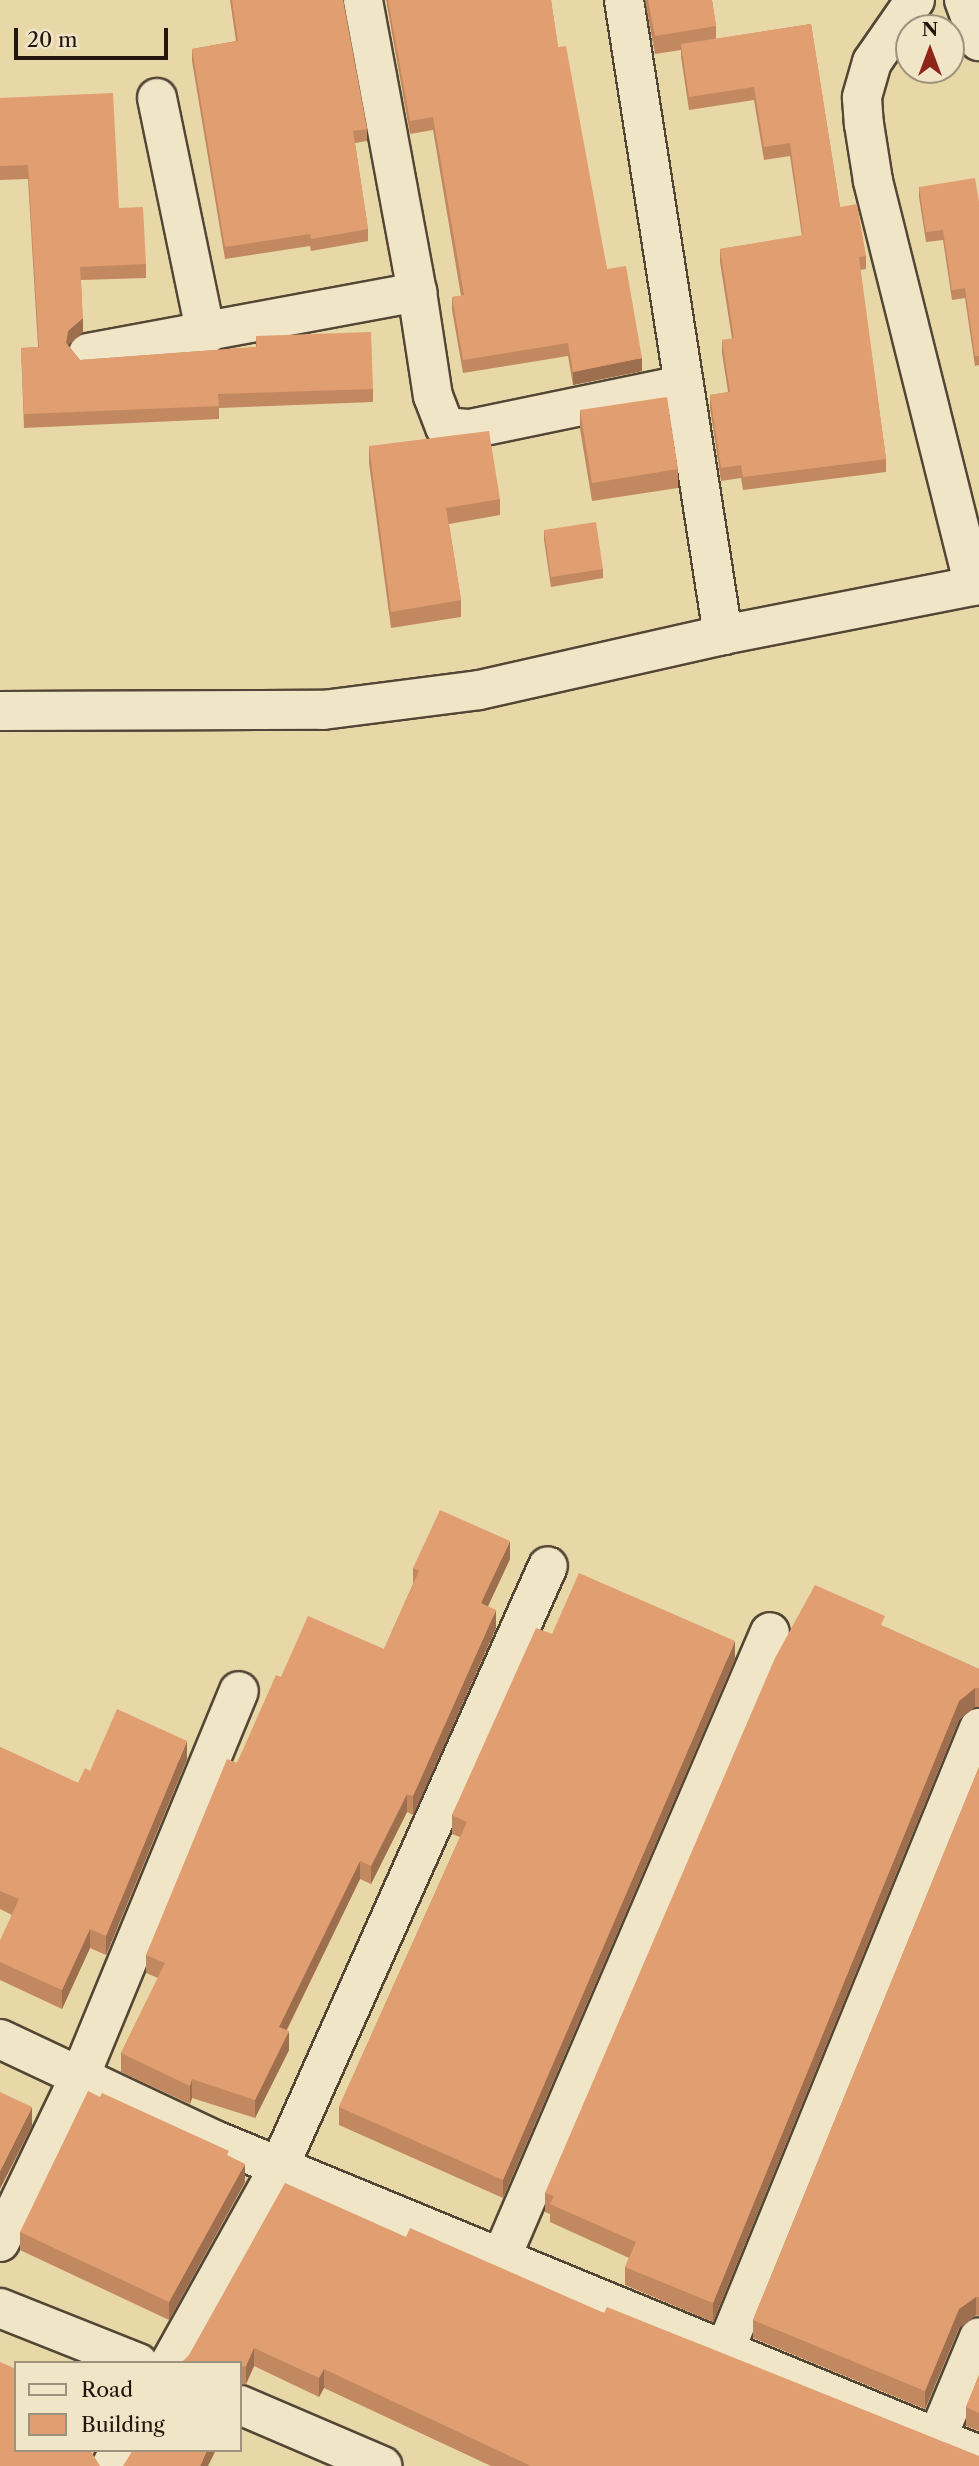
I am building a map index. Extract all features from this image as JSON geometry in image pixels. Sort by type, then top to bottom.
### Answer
[{"type":"street","points":[[363,0],[417,292],[433,396],[445,427],[470,429],[682,384]]},
{"type":"street","points":[[624,0],[723,635]]},
{"type":"street","points":[[0,711],[323,710],[479,690],[723,635],[976,586],[873,181],[864,124],[862,98],[872,62],[915,0]]},
{"type":"street","points":[[964,0],[979,41]]},
{"type":"street","points":[[157,98],[206,335]]},
{"type":"street","points":[[88,353],[206,335],[417,292]]},
{"type":"street","points":[[171,2361],[279,2166],[548,1566]]},
{"type":"street","points":[[501,2258],[770,1632]]},
{"type":"street","points":[[0,2242],[81,2074],[239,1691]]},
{"type":"street","points":[[725,2350],[979,1728]]},
{"type":"street","points":[[0,2039],[279,2166],[979,2455]]},
{"type":"street","points":[[0,2308],[133,2361]]},
{"type":"street","points":[[937,2438],[979,2337]]},
{"type":"street","points":[[242,2406],[382,2466]]},
{"type":"building","points":[[232,0],[343,0],[367,129],[353,131],[368,229],[311,239],[310,234],[225,247],[192,49],[238,41]]},
{"type":"building","points":[[388,0],[551,0],[558,47],[566,46],[607,269],[626,266],[642,358],[573,372],[568,343],[463,360],[452,297],[464,295],[433,117],[410,121]]},
{"type":"building","points":[[648,0],[712,0],[716,26],[655,36]]},
{"type":"building","points":[[811,24],[840,207],[857,204],[866,256],[859,257],[886,459],[743,477],[741,465],[721,468],[710,395],[730,392],[722,340],[734,338],[720,249],[803,235],[790,143],[764,147],[754,87],[689,97],[681,44]]},
{"type":"building","points":[[113,93],[119,208],[143,207],[146,264],[80,267],[83,318],[68,331],[66,343],[80,360],[257,347],[256,336],[371,332],[373,389],[218,394],[219,406],[24,414],[21,348],[39,347],[28,165],[0,166],[0,98]]},
{"type":"building","points":[[975,178],[979,202],[979,356],[975,356],[965,288],[952,290],[943,230],[926,232],[919,187]]},
{"type":"building","points":[[667,397],[678,469],[592,483],[580,410]]},
{"type":"building","points":[[489,431],[500,499],[446,508],[461,600],[391,612],[369,446]]},
{"type":"building","points":[[596,522],[603,569],[551,577],[544,530]]},
{"type":"building","points":[[440,1510],[510,1541],[481,1603],[496,1610],[413,1796],[407,1794],[371,1866],[360,1861],[279,2027],[289,2031],[255,2100],[192,2079],[190,2086],[121,2053],[165,1963],[146,1955],[227,1759],[237,1763],[276,1675],[281,1677],[308,1616],[384,1649],[419,1571],[413,1568]]},
{"type":"building","points":[[579,1573],[735,1641],[503,2180],[339,2107],[467,1822],[452,1815],[536,1628],[552,1634]]},
{"type":"building","points":[[815,1585],[885,1616],[881,1625],[979,1669],[979,1688],[975,1688],[959,1701],[713,2303],[625,2267],[636,2242],[550,2204],[554,2196],[545,2193],[775,1658]]},
{"type":"building","points":[[117,1709],[187,1741],[106,1936],[90,1929],[62,1990],[0,1962],[0,1941],[19,1899],[0,1891],[0,1747],[78,1783],[85,1768],[90,1771]]},
{"type":"building","points":[[979,1767],[979,2297],[959,2309],[925,2391],[753,2320]]},
{"type":"building","points":[[88,2091],[100,2097],[102,2093],[229,2151],[227,2155],[245,2164],[169,2302],[20,2232]]},
{"type":"building","points":[[0,2092],[32,2107],[0,2171]]},
{"type":"building","points":[[285,2183],[406,2237],[410,2228],[604,2313],[607,2307],[979,2456],[979,2466],[531,2466],[324,2369],[319,2378],[254,2348],[246,2366],[242,2367],[242,2361],[183,2361],[189,2355]]},
{"type":"building","points":[[0,2362],[14,2368],[14,2452],[91,2452],[100,2466],[0,2466]]},
{"type":"building","points":[[979,2375],[979,2413],[966,2407]]},
{"type":"building","points":[[132,2452],[206,2452],[200,2466],[123,2466]]}]
